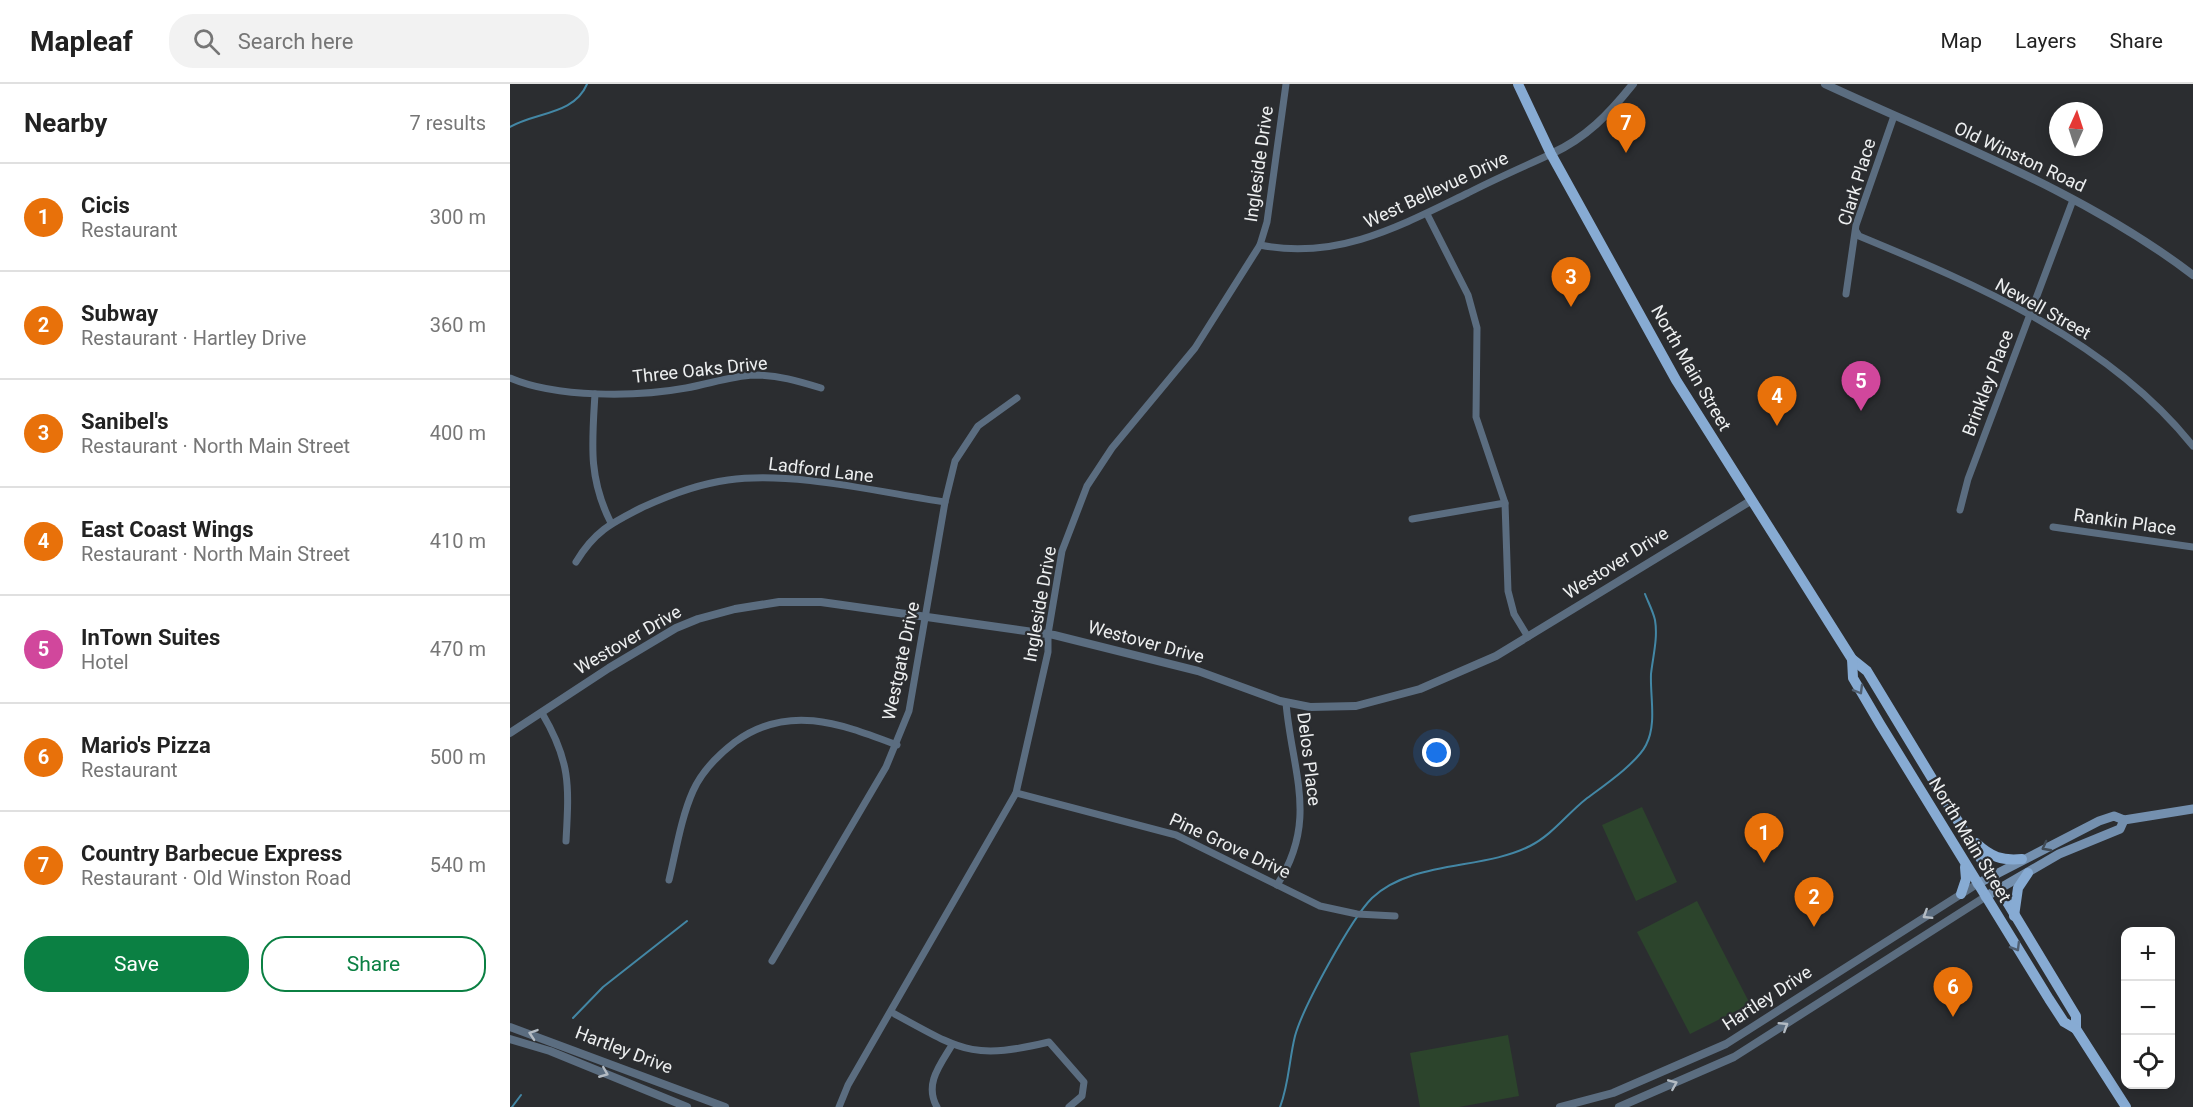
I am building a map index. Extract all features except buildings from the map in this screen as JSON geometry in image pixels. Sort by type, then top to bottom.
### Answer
[{"type":"main road","name":"North Main Street","points":[[1518,84],[1551,153],[1676,380],[1852,659],[1867,671],[2076,1016],[2076,1029]]},
{"type":"main road","name":"North Main Street","points":[[1852,659],[1853,678],[1977,884],[2064,1022],[2076,1029],[2126,1107]]},
{"type":"main road","points":[[1977,884],[2099,821],[2114,816],[2124,820],[2193,809]]},
{"type":"main road","points":[[1985,897],[2067,850],[2120,829],[2124,820]]},
{"type":"main road","points":[[1969,837],[1994,858],[2006,861],[2022,859]]},
{"type":"main road","points":[[1961,894],[1966,879],[1965,864]]},
{"type":"main road","points":[[2014,916],[2018,888],[2028,873]]},
{"type":"main road","points":[[2049,999],[2065,999]]},
{"type":"street","name":"Ingleside Drive","points":[[839,1107],[848,1085],[1016,793],[1048,652],[1048,634],[1062,551],[1087,486],[1112,448],[1195,348],[1260,245],[1267,222],[1286,84]]},
{"type":"street","points":[[1551,153],[1565,147],[1599,124],[1633,84]]},
{"type":"street","name":"Old Winston Road","points":[[1825,84],[2073,200],[2150,242],[2193,274]]},
{"type":"street","name":"Clark Place","points":[[1846,294],[1856,231],[1894,116]]},
{"type":"street","name":"West Bellevue Drive","points":[[1260,245],[1298,250],[1352,243],[1395,229],[1551,153]]},
{"type":"street","name":"Brinkley Place","points":[[1960,510],[1968,479],[2073,200]]},
{"type":"street","points":[[1427,214],[1457,271],[1474,316],[1478,344],[1476,417],[1505,503],[1508,517],[1508,591],[1514,614],[1527,637]]},
{"type":"street","name":"Newell Street","points":[[1856,231],[1859,237],[2030,315],[2120,372],[2151,398],[2193,446]]},
{"type":"street","name":"Three Oaks Drive","points":[[510,378],[525,384],[596,394],[653,394],[753,375],[784,377],[821,388]]},
{"type":"street","points":[[596,394],[593,471],[596,490],[611,523]]},
{"type":"street","name":"Westgate Drive","points":[[772,961],[897,745],[909,711],[927,617],[945,501],[955,461],[978,426],[1017,398]]},
{"type":"street","name":"Ladford Lane","points":[[576,562],[588,542],[611,523],[683,490],[736,479],[785,478],[945,501]]},
{"type":"street","name":"Westover Drive","points":[[510,732],[676,628],[698,619],[735,609],[779,602],[821,602],[1048,634],[1198,671],[1286,703],[1334,708],[1385,699],[1463,672],[1527,637],[1752,500]]},
{"type":"street","points":[[1412,519],[1505,503]]},
{"type":"street","name":"Rankin Place","points":[[2053,527],[2193,547]]},
{"type":"street","name":"Delos Place","points":[[1277,885],[1294,855],[1301,821],[1298,778],[1286,703]]},
{"type":"street","points":[[542,712],[563,754],[569,783],[566,841]]},
{"type":"street","points":[[669,880],[693,791],[720,754],[745,735],[770,724],[809,720],[828,722],[897,745]]},
{"type":"street","name":"Pine Grove Drive","points":[[1016,793],[1176,835],[1331,909],[1357,914],[1395,916]]},
{"type":"street","name":"Hartley Drive","points":[[1560,1107],[1613,1093],[1725,1044],[1977,884]]},
{"type":"street","name":"Hartley Drive","points":[[1619,1107],[1734,1057],[1985,897]]},
{"type":"street","points":[[891,1012],[952,1045],[984,1053],[1010,1051],[1049,1042],[1084,1082],[1082,1096],[1069,1107]]},
{"type":"street","name":"Hartley Drive","points":[[510,1027],[725,1107]]},
{"type":"street","name":"Hartley Drive","points":[[510,1039],[550,1051],[687,1107]]},
{"type":"street","points":[[937,1107],[932,1098],[932,1083],[952,1045]]},
{"type":"green space","points":[[1642,807],[1677,882],[1636,901],[1602,825]]},
{"type":"green space","points":[[1697,901],[1750,1004],[1690,1034],[1637,932]]},
{"type":"green space","points":[[1508,1035],[1519,1096],[1459,1107],[1420,1107],[1410,1053]]},
{"type":"waterway","points":[[510,127],[553,112],[573,102],[587,84]]},
{"type":"waterway","points":[[1280,1107],[1295,1036],[1300,1023],[1317,985],[1341,943],[1372,898],[1388,886],[1407,877],[1512,854],[1530,846],[1627,767],[1646,745],[1651,728],[1651,674],[1656,627],[1645,594]]},
{"type":"waterway","points":[[573,1018],[603,987],[687,921]]},
{"type":"waterway","points":[[512,1107],[521,1095]]},
{"type":"place","name":"Country Barbecue Express","points":[[1626,153]]},
{"type":"place","name":"Sanibel's","points":[[1571,307]]},
{"type":"place","name":"InTown Suites","points":[[1861,411]]},
{"type":"place","name":"East Coast Wings","points":[[1777,426]]},
{"type":"place","name":"Cicis","points":[[1764,863]]},
{"type":"place","name":"Subway","points":[[1814,927]]},
{"type":"place","name":"Mario's Pizza","points":[[1953,1017]]}]
